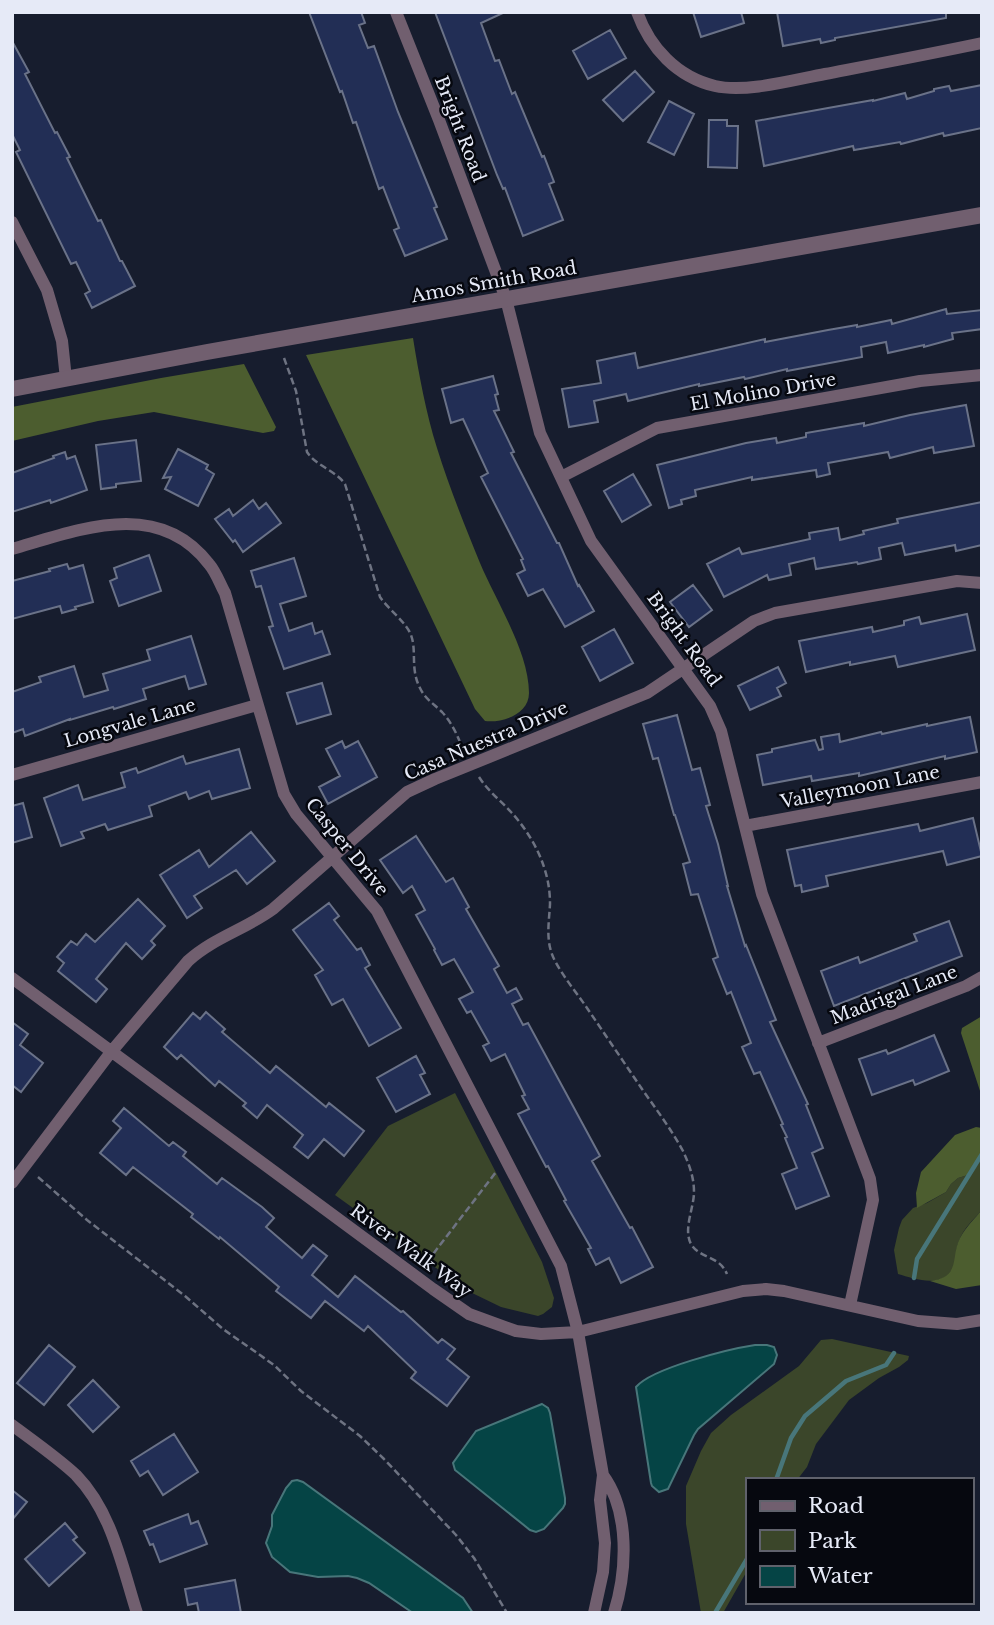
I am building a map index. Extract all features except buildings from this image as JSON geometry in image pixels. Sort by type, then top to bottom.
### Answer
[{"type":"street","name":"Bright Road","points":[[396,12],[506,299],[540,433],[591,541],[710,706],[722,731],[762,894],[870,1179],[873,1200],[850,1305]]},
{"type":"street","points":[[637,12],[645,32],[667,61],[696,79],[714,86],[733,88],[789,81],[982,43]]},
{"type":"street","name":"Amos Smith Road","points":[[12,389],[221,349],[982,215]]},
{"type":"street","points":[[12,222],[47,290],[62,341],[66,379]]},
{"type":"street","name":"El Molino Drive","points":[[561,477],[657,428],[920,381],[982,375]]},
{"type":"street","name":"Casper Drive","points":[[12,549],[93,526],[136,523],[166,530],[189,543],[210,565],[225,593],[284,794],[296,814],[377,911],[562,1266],[578,1332],[603,1475]]},
{"type":"street","name":"Casa Nuestra Drive","points":[[12,1183],[111,1052],[194,955],[273,909],[407,792],[648,693],[754,621],[775,613],[957,581],[982,583]]},
{"type":"street","name":"Longvale Lane","points":[[12,775],[257,705]]},
{"type":"street","name":"Valleymoon Lane","points":[[745,826],[982,782]]},
{"type":"street","name":"Madrigal Lane","points":[[818,1043],[966,986],[982,977]]},
{"type":"street","name":"River Walk Way","points":[[12,978],[469,1314],[516,1331],[541,1334],[578,1332],[743,1291],[766,1289],[918,1321],[957,1324],[982,1321]]},
{"type":"street","points":[[12,1425],[76,1475],[90,1492],[106,1517],[137,1613]]},
{"type":"street","points":[[594,1613],[605,1555],[600,1500],[603,1475]]},
{"type":"street","points":[[603,1475],[614,1496],[623,1541],[624,1564],[614,1613]]},
{"type":"path","points":[[284,358],[296,391],[307,452],[345,484],[380,597],[411,635],[414,670],[419,687],[451,723],[463,750]]},
{"type":"path","points":[[479,777],[513,814],[536,848],[548,881],[551,952],[568,982],[668,1126],[682,1151],[694,1183],[688,1232],[691,1243],[699,1252],[720,1263],[727,1274]]},
{"type":"path","points":[[427,1262],[496,1172]]},
{"type":"path","points":[[38,1177],[87,1220],[223,1329],[274,1365],[301,1391],[360,1436],[456,1535],[474,1558],[507,1613]]},
{"type":"green space","points":[[455,1093],[542,1262],[554,1298],[552,1307],[538,1316],[501,1307],[468,1291],[335,1195],[388,1126]]},
{"type":"green space","points":[[982,1154],[982,1210],[961,1237],[953,1268],[942,1279],[928,1281],[898,1274],[894,1250],[902,1220],[913,1208],[946,1192],[958,1178],[968,1175]]},
{"type":"green space","points":[[832,1339],[909,1356],[899,1367],[849,1400],[816,1444],[807,1467],[799,1478],[746,1478],[746,1573],[723,1613],[701,1613],[686,1524],[686,1486],[701,1451],[711,1433],[731,1415],[799,1366],[821,1340]]},
{"type":"shaded area","points":[[413,338],[426,408],[442,463],[480,563],[518,644],[528,677],[529,693],[525,707],[507,719],[485,721],[475,709],[306,355]]},
{"type":"shaded area","points":[[244,364],[276,427],[274,431],[263,433],[154,412],[98,421],[12,441],[12,407]]},
{"type":"shaded area","points":[[982,1016],[982,1097],[961,1033],[962,1028]]},
{"type":"shaded area","points":[[976,1127],[982,1128],[982,1154],[968,1175],[958,1178],[946,1192],[917,1208],[916,1193],[921,1172],[955,1135]]},
{"type":"shaded area","points":[[982,1210],[982,1285],[956,1289],[930,1281],[940,1279],[951,1271],[960,1238]]},
{"type":"water","points":[[755,1345],[774,1347],[777,1355],[774,1364],[698,1429],[668,1489],[659,1492],[651,1483],[636,1387],[674,1366]]},
{"type":"water","points":[[542,1404],[550,1413],[565,1504],[544,1529],[536,1532],[455,1470],[453,1463],[476,1431]]},
{"type":"water","points":[[297,1480],[463,1598],[473,1613],[413,1613],[369,1583],[357,1578],[318,1577],[290,1572],[272,1557],[266,1543],[272,1526],[272,1515],[286,1488],[292,1481]]},
{"type":"waterway","points":[[914,1278],[917,1259],[982,1154]]},
{"type":"waterway","points":[[777,1478],[791,1438],[805,1416],[846,1381],[886,1365],[894,1353]]},
{"type":"waterway","points":[[715,1613],[746,1561]]}]
